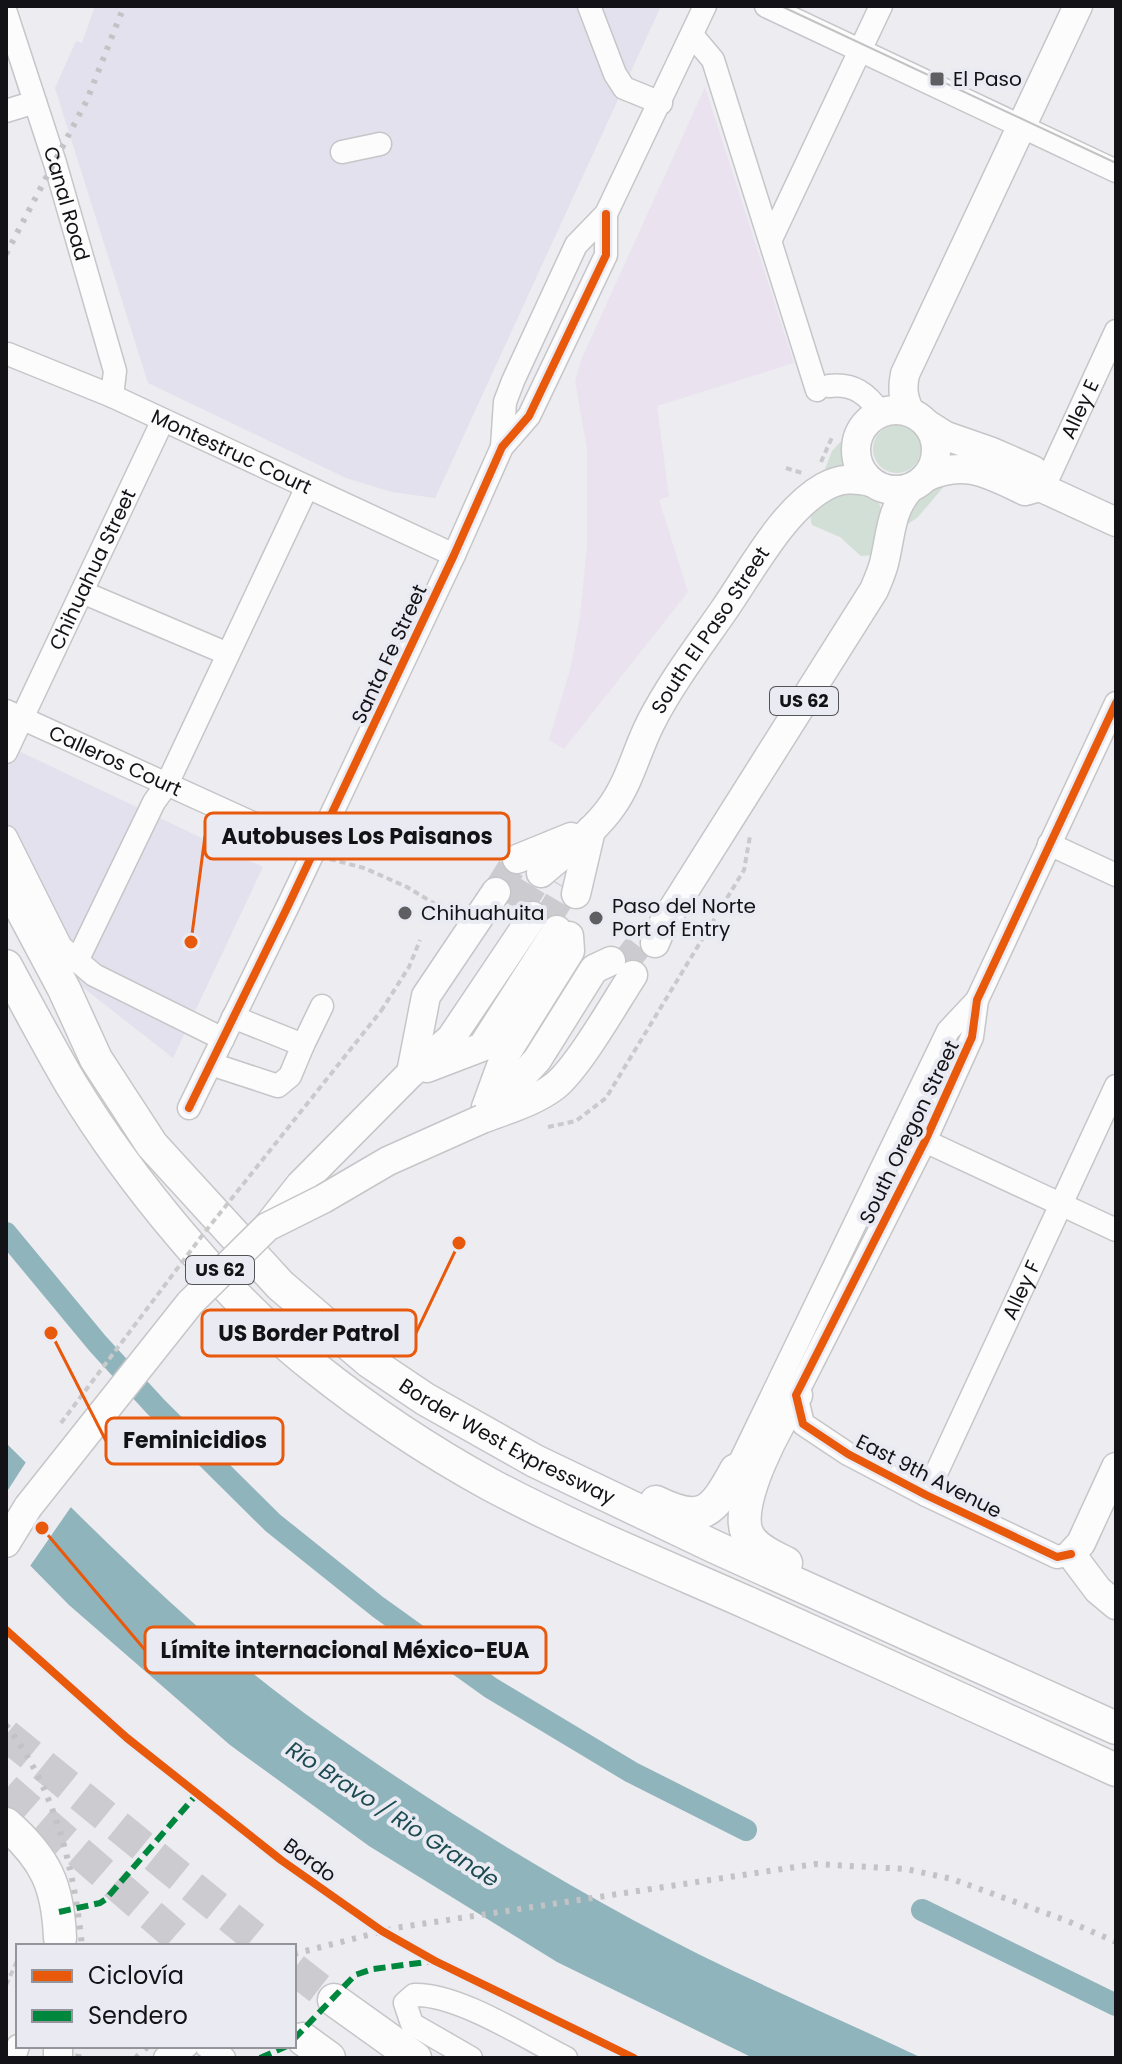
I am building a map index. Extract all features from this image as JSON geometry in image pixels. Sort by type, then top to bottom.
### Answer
[{"type":"highway","name":"Border West Expressway","points":[[6,880],[64,989],[96,1059],[152,1145],[280,1285],[370,1362],[425,1399],[535,1461],[715,1547],[1116,1728]]},
{"type":"highway","name":"Border West Expressway","points":[[6,966],[71,1084],[113,1147],[200,1255],[262,1321],[312,1366],[425,1446],[491,1485],[1116,1770]]},
{"type":"highway","points":[[370,1362],[407,1375],[487,1420],[673,1510],[694,1515],[710,1509],[721,1497],[736,1470]]},
{"type":"highway","points":[[796,1395],[786,1410],[746,1499],[744,1519],[751,1540],[769,1555],[1116,1713]]},
{"type":"highway","points":[[6,1824],[34,1853],[52,1883],[59,1912],[56,1943]]},
{"type":"highway","points":[[334,2000],[415,2058]]},
{"type":"main road","name":"US 62","points":[[654,935],[874,590],[884,564],[893,513],[899,500],[933,468],[937,448],[934,436],[904,400],[902,387],[905,374],[1024,127],[1078,6]]},
{"type":"main road","points":[[1042,488],[1033,470],[946,436],[900,410],[881,413],[862,429],[857,441],[858,463],[871,482],[888,490],[918,483],[948,469],[967,469],[989,474],[1025,491],[1042,488],[1116,522]]},
{"type":"main road","name":"South El Paso Street","points":[[591,830],[548,877],[617,798],[652,720],[777,533],[797,509],[823,488],[852,478],[871,482]]},
{"type":"main road","name":"US 62","points":[[6,1543],[28,1507],[190,1303],[267,1227],[300,1185],[411,1073],[451,1038],[532,916]]},
{"type":"main road","points":[[411,1073],[426,996],[532,916],[570,951],[505,1055],[482,1119]]},
{"type":"main road","name":"US 62","points":[[267,1227],[388,1161],[536,1098],[557,1085],[576,1061],[622,968]]},
{"type":"main road","points":[[1116,1467],[1081,1543],[1071,1554],[1098,1590],[1116,1605]]},
{"type":"street","points":[[589,6],[615,74],[624,88],[661,103]]},
{"type":"street","name":"Santa Fe Street","points":[[502,447],[505,402],[513,381],[576,245],[606,214],[705,6]]},
{"type":"street","points":[[766,6],[1116,171]]},
{"type":"street","points":[[771,239],[881,6]]},
{"type":"street","name":"Canal Road","points":[[6,13],[115,371],[112,396]]},
{"type":"street","points":[[692,35],[713,60],[823,388],[851,386],[861,391],[881,413]]},
{"type":"street","points":[[6,111],[35,102]]},
{"type":"street","points":[[342,152],[380,144]]},
{"type":"street","name":"Santa Fe Street","points":[[189,1108],[314,851],[502,447],[529,416],[606,255],[606,214]]},
{"type":"street","name":"Alley E","points":[[1042,488],[1116,331]]},
{"type":"street","name":"Montestruc Court","points":[[8,354],[112,396],[454,555]]},
{"type":"street","name":"Chihuahua Street","points":[[6,752],[14,714],[82,592],[163,420]]},
{"type":"street","points":[[77,961],[154,802],[167,784],[307,487]]},
{"type":"street","points":[[82,592],[228,654]]},
{"type":"street","name":"South Oregon Street","points":[[796,1395],[925,1141],[972,1037],[977,1000],[1116,703]]},
{"type":"street","name":"Calleros Court","points":[[14,714],[314,851]]},
{"type":"street","points":[[6,837],[61,947],[94,975],[223,1039]]},
{"type":"street","points":[[1049,844],[1116,875]]},
{"type":"street","name":"South Oregon Street","points":[[736,1470],[948,1031],[977,1000]]},
{"type":"street","points":[[211,1064],[278,1086],[290,1076],[322,1006]]},
{"type":"street","points":[[233,1017],[303,1045]]},
{"type":"street","name":"Alley F","points":[[926,1495],[1116,1086]]},
{"type":"street","points":[[900,1129],[1116,1230]]},
{"type":"street","name":"East 9th Avenue","points":[[796,1395],[803,1424],[848,1454],[1057,1557],[1071,1554]]},
{"type":"street","points":[[471,2058],[412,2024],[405,2003],[414,1995],[429,1994],[462,2005],[566,2058]]},
{"type":"street","points":[[165,2058],[183,2048]]},
{"type":"path","points":[[820,467],[833,435]]},
{"type":"path","points":[[314,851],[335,862],[364,868],[407,887],[448,912]]},
{"type":"path","points":[[54,1432],[201,1237],[381,1011],[409,967],[420,940]]},
{"type":"path","points":[[548,1127],[576,1121],[606,1098],[698,950]]},
{"type":"path","points":[[6,1985],[16,1963]]},
{"type":"shaded area","points":[[95,6],[661,6],[435,498],[392,492],[346,478],[148,383],[55,88],[76,41],[82,43]]},
{"type":"shaded area","points":[[705,87],[794,363],[657,406],[669,496],[659,500],[688,592],[564,749],[549,740],[570,670],[580,617],[587,547],[587,449],[575,381],[581,360]]},
{"type":"shaded area","points":[[897,425],[914,432],[921,449],[914,466],[897,473],[880,466],[873,449],[880,432]]},
{"type":"shaded area","points":[[847,435],[847,460],[838,470],[824,472],[832,451]]},
{"type":"shaded area","points":[[946,484],[918,517],[905,526],[901,513],[926,490]]},
{"type":"shaded area","points":[[834,491],[866,493],[879,503],[881,520],[873,555],[861,556],[840,537],[812,525],[813,509]]},
{"type":"shaded area","points":[[6,745],[263,867],[173,1058],[67,975],[6,852]]},
{"type":"water","name":"Río Bravo / Rio Grande","points":[[6,1443],[197,1626],[278,1693],[397,1777],[513,1851],[668,1939],[922,2058],[753,2058],[557,1962],[369,1846],[230,1745],[69,1605],[6,1541]]},
{"type":"pier","points":[[28,1459],[73,1504],[28,1569],[6,1546],[6,1493]]},
{"type":"waterway","points":[[6,1233],[98,1344],[156,1407],[273,1523],[378,1607],[491,1688],[631,1772],[746,1830]]},
{"type":"waterway","points":[[922,1910],[1116,2005]]},
{"type":"tunnel","points":[[496,892],[517,859]]},
{"type":"tunnel","points":[[518,910],[541,873]]},
{"type":"tunnel","points":[[544,925],[566,888]]},
{"type":"tunnel","points":[[621,968],[645,937]]},
{"type":"tunnel","points":[[6,1735],[263,1944]]},
{"type":"tunnel","points":[[6,1789],[185,1944]]},
{"type":"tunnel","points":[[296,1971],[334,2000]]},
{"type":"tram line","points":[[781,6],[1116,163]]},
{"type":"railway","points":[[6,254],[87,100],[124,6]]},
{"type":"railway","points":[[6,1725],[37,1775],[59,1830],[74,1887],[82,1944]]},
{"type":"railway","points":[[296,1953],[395,1928],[815,1864],[906,1869],[952,1879],[1116,1942]]},
{"type":"railway","points":[[78,2058],[80,2048]]},
{"type":"railway","points":[[136,2058],[146,2048]]},
{"type":"marked path","points":[[59,1912],[106,1899],[197,1794]]},
{"type":"marked path","points":[[296,2037],[355,1975],[373,1969],[435,1961]]},
{"type":"marked path","points":[[260,2058],[282,2048]]},
{"type":"cycle path","points":[[189,1108],[287,908],[502,447],[529,416],[606,255],[606,214]]},
{"type":"cycle path","points":[[1071,1554],[1057,1557],[848,1454],[803,1424],[796,1395],[925,1141],[972,1037],[977,1000],[1116,703]]},
{"type":"cycle path","name":"Bordo","points":[[6,1630],[127,1738],[281,1860],[382,1931],[435,1961],[634,2058]]},
{"type":"place","name":"El Paso","points":[[937,79]]},
{"type":"place","name":"Chihuahuita","points":[[405,913]]},
{"type":"place","name":"Paso del Norte Port of Entry","points":[[596,918]]},
{"type":"place","name":"Autobuses Los Paisanos","points":[[191,942]]},
{"type":"place","name":"US Border Patrol","points":[[459,1243]]},
{"type":"place","name":"Feminicidios","points":[[51,1333]]},
{"type":"place","name":"Límite internacional México-EUA","points":[[42,1528]]}]
